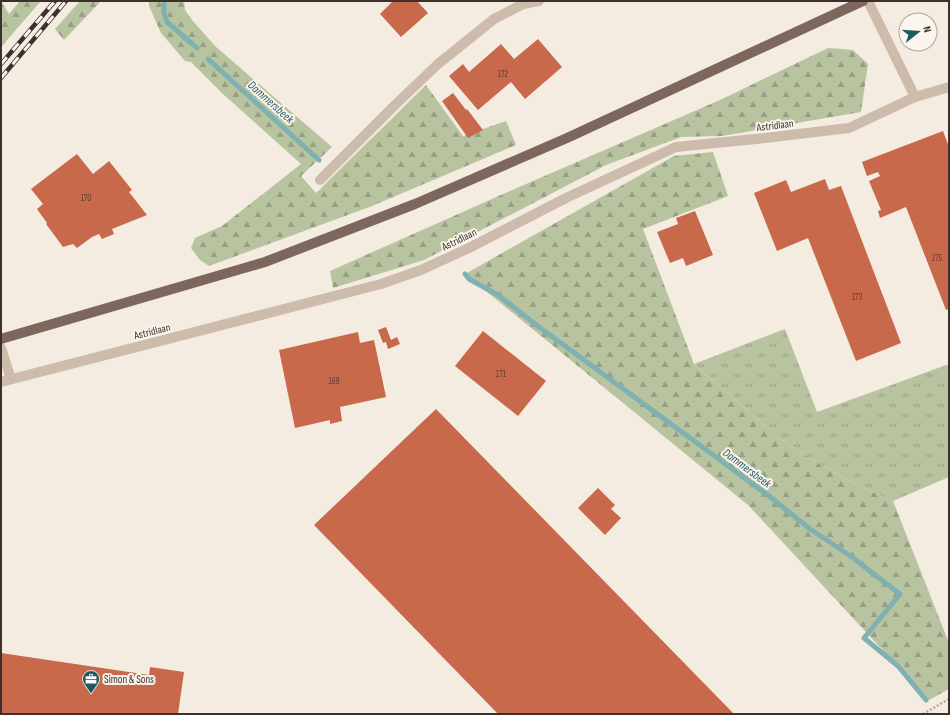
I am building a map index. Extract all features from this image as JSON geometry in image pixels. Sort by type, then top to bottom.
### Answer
[{"type":"main road","points":[[1,339],[265,262],[415,204],[574,135],[863,1]]},
{"type":"street","points":[[320,180],[438,64],[494,19],[523,4],[539,1]]},
{"type":"street","points":[[868,1],[915,97]]},
{"type":"street","name":"Astridlaan","points":[[6,381],[381,284],[421,270],[469,248],[566,198],[676,147],[849,128],[915,97],[949,87]]},
{"type":"street","points":[[1,348],[6,381]]},
{"type":"path","points":[[923,714],[949,699]]},
{"type":"green space","points":[[1,1],[9,14],[20,1],[41,1],[1,47]]},
{"type":"green space","points":[[80,1],[101,1],[64,40],[55,29]]},
{"type":"green space","points":[[149,1],[184,1],[185,10],[215,46],[332,147],[301,176],[316,193],[426,85],[463,136],[506,121],[516,145],[372,206],[209,266],[200,260],[191,248],[195,238],[222,226],[301,164],[223,94],[191,62],[185,61],[161,33],[149,6]]},
{"type":"green space","points":[[828,48],[853,50],[868,64],[861,112],[722,136],[681,137],[606,165],[424,260],[333,288],[330,271],[720,100]]},
{"type":"green space","points":[[713,152],[728,196],[643,229],[694,364],[779,438],[821,465],[859,486],[893,501],[949,643],[949,689],[929,700],[748,505],[465,274],[674,156]]},
{"type":"green space","points":[[785,329],[817,412],[949,364],[949,477],[893,501],[859,486],[821,465],[779,438],[694,364]]},
{"type":"building","points":[[393,1],[417,1],[428,13],[401,37],[380,14]]},
{"type":"building","points":[[538,39],[562,67],[525,99],[511,82],[478,110],[449,76],[463,64],[469,72],[501,44],[514,59]]},
{"type":"building","points":[[453,93],[483,130],[468,138],[442,101]]},
{"type":"building","points":[[943,131],[949,147],[949,309],[946,310],[906,207],[880,218],[878,211],[881,210],[869,181],[880,176],[878,172],[867,176],[862,162]]},
{"type":"building","points":[[77,154],[93,174],[109,161],[132,190],[129,192],[147,215],[112,229],[114,234],[102,239],[99,234],[92,237],[77,248],[73,244],[63,247],[37,209],[43,204],[31,189]]},
{"type":"building","points":[[825,179],[829,190],[841,186],[901,343],[856,361],[808,238],[777,251],[754,193],[786,180],[791,192]]},
{"type":"building","points":[[695,211],[713,255],[686,266],[683,258],[670,263],[657,232],[678,224],[676,218]]},
{"type":"building","points":[[386,327],[391,340],[397,337],[400,344],[388,349],[386,342],[383,343],[378,330]]},
{"type":"building","points":[[483,331],[546,381],[518,416],[455,366]]},
{"type":"building","points":[[358,332],[360,343],[374,340],[386,397],[340,407],[342,421],[330,424],[330,420],[295,428],[279,350]]},
{"type":"building","points":[[436,409],[734,714],[498,714],[314,525]]},
{"type":"building","points":[[598,488],[615,505],[611,509],[621,518],[605,535],[578,508]]},
{"type":"building","name":"Simon & Sons","points":[[1,653],[149,675],[150,667],[184,672],[178,714],[1,714]]},
{"type":"waterway","name":"Dammersbeek","points":[[164,1],[164,13],[167,22],[197,48]]},
{"type":"waterway","name":"Dammersbeek","points":[[208,59],[319,160]]},
{"type":"waterway","name":"Dammersbeek","points":[[465,274],[469,279],[498,295],[535,324],[769,496],[810,529],[849,555],[900,594],[864,638],[898,666],[926,700]]},
{"type":"railway","points":[[1,64],[55,1]]},
{"type":"railway","points":[[1,78],[66,1]]},
{"type":"place","name":"Simon & Sons","points":[[91,694]]}]
